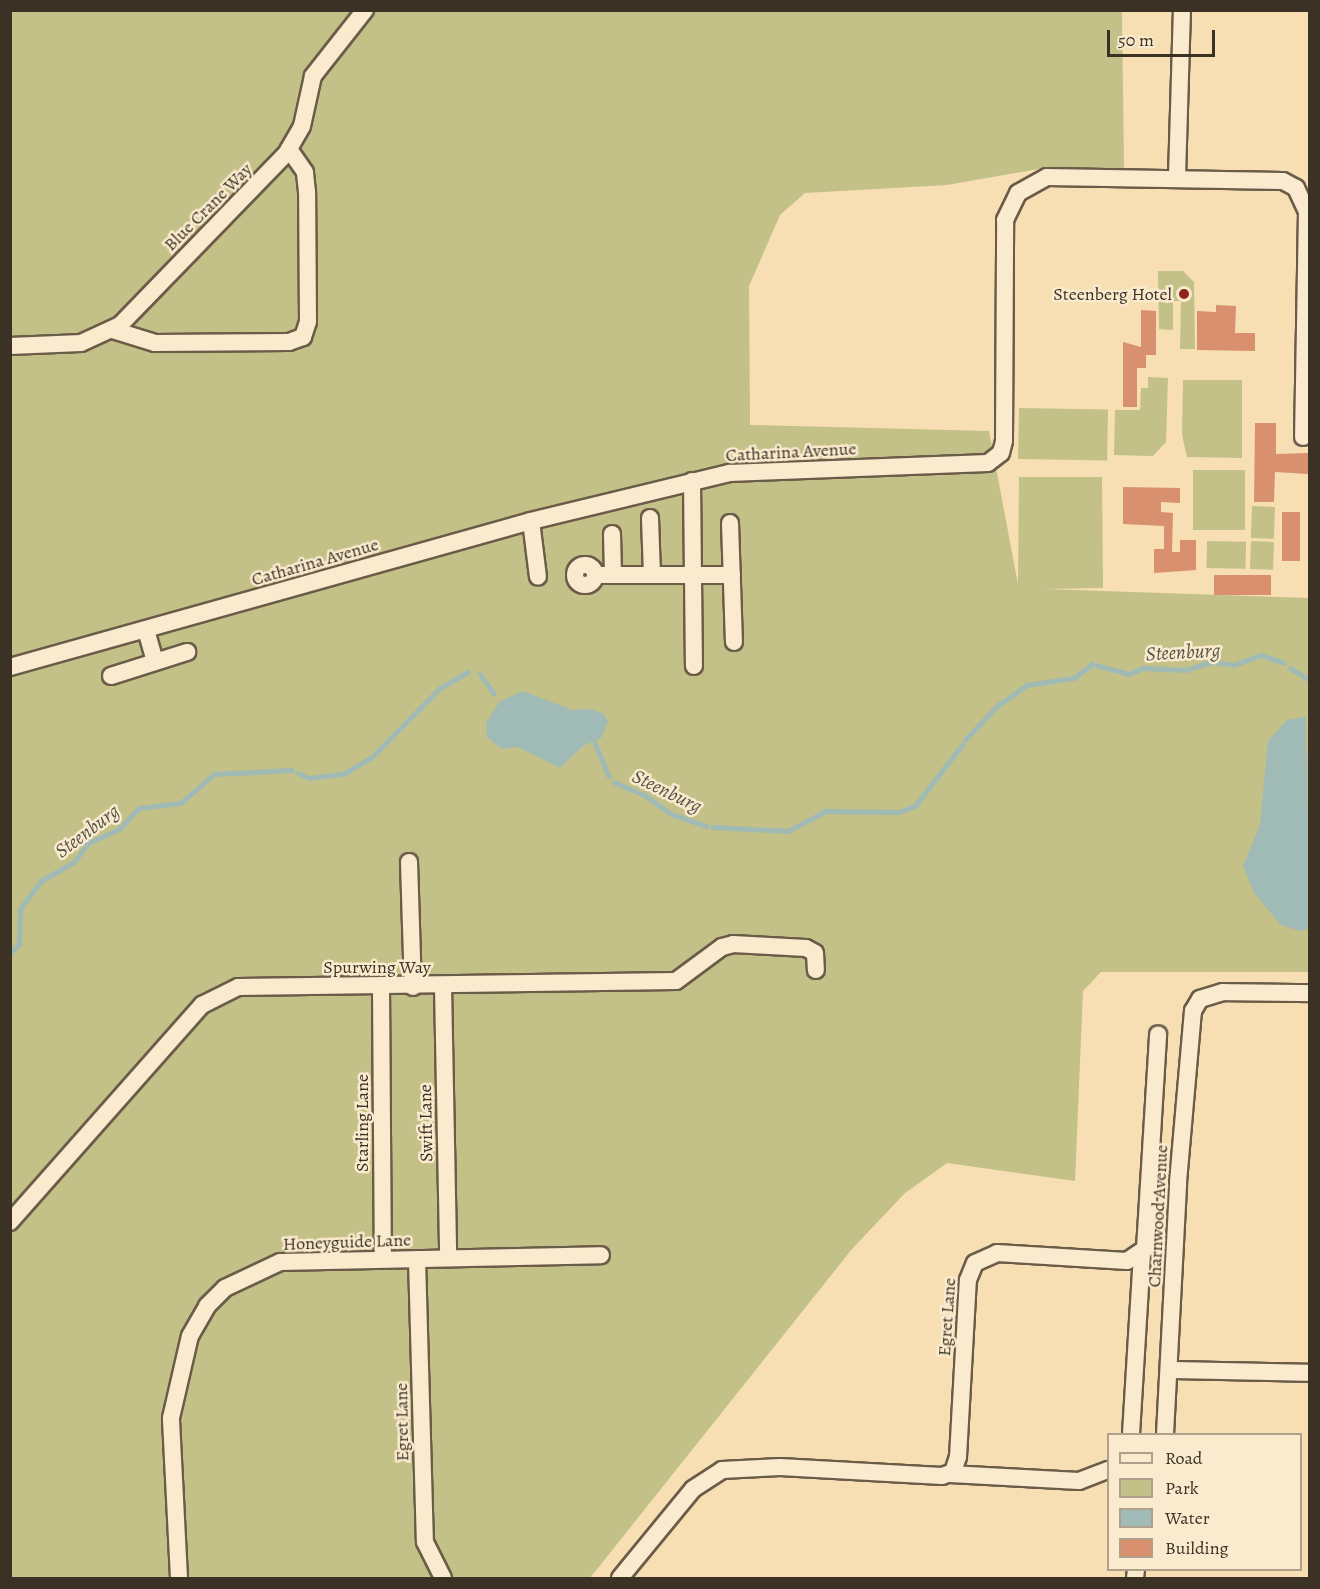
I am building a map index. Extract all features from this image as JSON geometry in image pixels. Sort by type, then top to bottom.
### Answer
[{"type":"street","name":"Blue Crane Way","points":[[10,346],[81,343],[113,330],[289,149],[302,126],[313,76],[365,10]]},
{"type":"street","points":[[1177,177],[1182,10]]},
{"type":"street","points":[[113,330],[155,343],[289,342],[303,337],[308,322],[307,192],[304,172],[289,149]]},
{"type":"street","name":"Catharina Avenue","points":[[10,668],[531,521],[729,473],[971,466],[994,460],[1004,441],[1005,220],[1011,201],[1025,187],[1047,177],[1177,177],[1283,181],[1296,188],[1307,212],[1308,268],[1304,335],[1303,437]]},
{"type":"street","points":[[692,481],[694,666]]},
{"type":"street","points":[[650,518],[652,574]]},
{"type":"street","points":[[531,521],[538,577]]},
{"type":"street","points":[[730,523],[734,642]]},
{"type":"street","points":[[612,534],[613,574]]},
{"type":"street","points":[[596,575],[732,575]]},
{"type":"street","points":[[146,630],[155,661]]},
{"type":"street","points":[[111,676],[187,652]]},
{"type":"street","points":[[409,862],[413,987]]},
{"type":"street","name":"Spurwing Way","points":[[10,1222],[210,1000],[238,987],[413,987],[676,981],[722,947],[733,944],[806,948],[815,953],[816,970]]},
{"type":"street","name":"Swift Lane","points":[[443,986],[448,1258]]},
{"type":"street","name":"Starling Lane","points":[[381,987],[383,1259]]},
{"type":"street","name":"Charnwood Avenue","points":[[1166,1433],[1178,1182],[1189,1040],[1197,1001],[1237,990],[1310,993]]},
{"type":"street","points":[[1131,1433],[1158,1034]]},
{"type":"street","name":"Egret Lane","points":[[950,1474],[957,1464],[968,1280],[975,1263],[992,1253],[1127,1261],[1142,1253]]},
{"type":"street","name":"Honeyguide Lane","points":[[179,1578],[170,1431],[188,1342],[207,1306],[241,1278],[272,1264],[383,1259],[601,1255]]},
{"type":"street","name":"Egret Lane","points":[[417,1259],[425,1542],[443,1578]]},
{"type":"street","points":[[1169,1370],[1310,1373]]},
{"type":"street","points":[[620,1578],[693,1489],[722,1470],[780,1467],[1079,1481],[1107,1470]]},
{"type":"green space","points":[[11,11],[1122,11],[1124,168],[1044,168],[947,185],[805,193],[780,215],[749,286],[750,425],[989,431],[1018,584],[1019,477],[1102,477],[1103,588],[1045,589],[1309,598],[1309,972],[1101,972],[1083,991],[1075,1181],[947,1163],[905,1193],[852,1249],[590,1578],[11,1578]]},
{"type":"green space","points":[[1158,271],[1183,271],[1194,282],[1195,349],[1180,349],[1181,301],[1173,301],[1173,330],[1159,329]]},
{"type":"green space","points":[[1148,377],[1168,378],[1166,442],[1153,456],[1114,455],[1115,410],[1140,410],[1141,388],[1148,388]]},
{"type":"green space","points":[[1183,380],[1242,380],[1242,458],[1187,457],[1182,435]]},
{"type":"green space","points":[[1019,408],[1108,410],[1107,461],[1018,459]]},
{"type":"green space","points":[[1193,470],[1245,470],[1245,530],[1193,530]]},
{"type":"green space","points":[[1252,506],[1275,507],[1274,539],[1251,538]]},
{"type":"green space","points":[[1207,541],[1246,542],[1246,569],[1207,568]]},
{"type":"green space","points":[[1251,541],[1274,542],[1273,570],[1250,569]]},
{"type":"water","points":[[523,691],[572,710],[591,709],[604,714],[608,721],[601,738],[583,746],[560,768],[518,747],[502,749],[487,737],[486,723],[500,701]]},
{"type":"water","points":[[1306,717],[1310,928],[1300,931],[1281,925],[1254,893],[1243,866],[1260,825],[1268,741],[1287,720]]},
{"type":"building","points":[[1216,305],[1236,306],[1235,333],[1255,333],[1255,351],[1197,350],[1197,311],[1216,312]]},
{"type":"building","points":[[1141,310],[1156,311],[1156,355],[1146,355],[1146,368],[1137,368],[1137,407],[1123,407],[1123,342],[1141,347]]},
{"type":"building","points":[[1255,423],[1276,423],[1276,454],[1309,453],[1308,474],[1275,472],[1274,502],[1254,502]]},
{"type":"building","points":[[1123,487],[1180,488],[1180,503],[1161,502],[1161,512],[1173,513],[1172,552],[1180,552],[1180,540],[1196,540],[1196,570],[1154,573],[1154,549],[1164,549],[1164,526],[1123,524]]},
{"type":"building","points":[[1282,512],[1300,512],[1300,561],[1282,561]]},
{"type":"building","points":[[1214,575],[1271,575],[1271,595],[1214,595]]},
{"type":"waterway","name":"Steenburg","points":[[965,740],[997,706],[1027,685],[1074,678],[1092,664],[1129,674],[1143,668],[1186,670],[1211,662],[1234,665],[1261,655],[1284,663]]},
{"type":"waterway","name":"Steenburg","points":[[1290,668],[1310,680]]},
{"type":"waterway","name":"Steenburg","points":[[298,773],[309,778],[343,774],[371,758],[440,688],[468,672]]},
{"type":"waterway","name":"Steenburg","points":[[480,674],[494,693]]},
{"type":"waterway","name":"Steenburg","points":[[595,743],[609,776]]},
{"type":"waterway","name":"Steenburg","points":[[712,827],[788,831],[826,811],[899,812],[915,806],[962,745]]},
{"type":"waterway","name":"Steenburg","points":[[10,953],[19,944],[20,909],[41,881],[75,861],[88,843],[119,829],[139,808],[181,803],[214,774],[292,770]]},
{"type":"waterway","name":"Steenburg","points":[[614,782],[645,795],[671,814],[706,826]]},
{"type":"place","name":"Steenberg Hotel","points":[[1184,294]]}]
